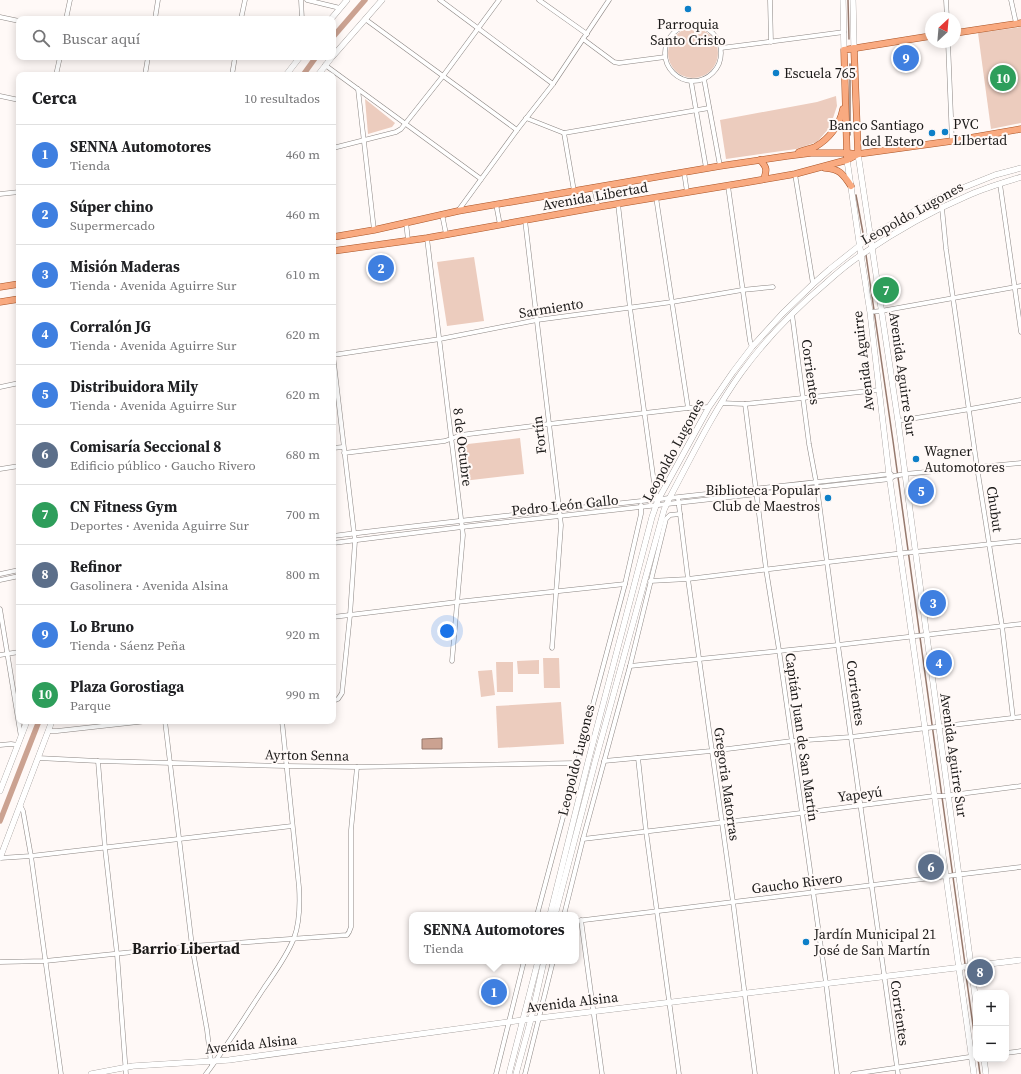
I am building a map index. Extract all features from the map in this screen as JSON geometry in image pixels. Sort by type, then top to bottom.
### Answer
[{"type":"main road","points":[[333,16],[347,0]]},
{"type":"main road","points":[[336,53],[382,0]]},
{"type":"main road","points":[[843,0],[847,160],[859,246]]},
{"type":"main road","points":[[853,0],[858,154]]},
{"type":"main road","points":[[961,32],[1018,23]]},
{"type":"main road","points":[[844,50],[925,37]]},
{"type":"main road","points":[[288,72],[298,60]]},
{"type":"main road","points":[[320,72],[330,60]]},
{"type":"main road","points":[[787,156],[814,147],[827,137],[837,126],[841,118],[846,96]]},
{"type":"main road","name":"Avenida Libertad","points":[[336,236],[374,230],[458,211],[706,168],[811,153],[858,154],[1021,130]]},
{"type":"main road","name":"Avenida Libertad","points":[[336,251],[427,238],[598,207],[795,174],[847,160],[858,154]]},
{"type":"main road","name":"Avenida Aguirre Sur","points":[[858,154],[880,311],[898,421],[924,635],[974,990]]},
{"type":"main road","points":[[760,160],[766,169],[764,179]]},
{"type":"main road","points":[[817,168],[833,168],[837,170],[843,174],[851,186]]},
{"type":"main road","name":"Leopoldo Lugones","points":[[551,912],[590,754],[652,517],[657,503],[709,407],[752,347],[782,314],[830,269],[870,236],[943,196],[995,175],[1021,168]]},
{"type":"main road","name":"Leopoldo Lugones","points":[[556,912],[661,520],[667,502],[721,403],[756,354],[792,314],[860,255],[904,228],[942,208],[967,196],[1021,177]]},
{"type":"main road","name":"Avenida Aguirre","points":[[859,246],[871,312],[879,390],[891,476]]},
{"type":"main road","points":[[0,287],[16,285]]},
{"type":"main road","points":[[0,302],[16,299]]},
{"type":"main road","name":"Avenida Aguirre Sur","points":[[891,476],[973,1051]]},
{"type":"main road","points":[[0,791],[26,724]]},
{"type":"main road","points":[[0,858],[51,724]]},
{"type":"main road","points":[[969,966],[1021,960]]},
{"type":"main road","points":[[510,1074],[537,964]]},
{"type":"main road","points":[[516,1074],[531,1019],[543,964]]},
{"type":"main road","name":"Avenida Alsina","points":[[91,1074],[140,1065],[229,1060],[523,1020],[969,966]]},
{"type":"main road","name":"Avenida Aguirre Sur","points":[[974,1062],[974,1074]]},
{"type":"main road","points":[[984,1062],[986,1074]]},
{"type":"street","points":[[67,16],[70,0]]},
{"type":"street","points":[[155,16],[158,0]]},
{"type":"street","points":[[242,16],[245,0]]},
{"type":"street","points":[[301,0],[302,16]]},
{"type":"street","points":[[307,0],[340,8]]},
{"type":"street","points":[[440,0],[553,84]]},
{"type":"street","points":[[336,147],[396,132],[401,129],[443,76],[499,0]]},
{"type":"street","points":[[539,0],[586,34]]},
{"type":"street","points":[[458,211],[516,130],[553,84],[609,0]]},
{"type":"street","points":[[770,0],[771,42]]},
{"type":"street","points":[[946,0],[947,12]]},
{"type":"street","points":[[1011,0],[1018,23]]},
{"type":"street","points":[[0,17],[16,20]]},
{"type":"street","points":[[365,19],[516,130]]},
{"type":"street","points":[[694,24],[703,26],[712,31],[718,39],[721,48],[721,58],[718,66],[712,74],[698,81],[682,79],[674,74],[664,57],[668,38],[675,30],[684,25],[694,24]]},
{"type":"street","points":[[721,48],[844,32]]},
{"type":"street","points":[[583,39],[614,62],[619,63],[664,57]]},
{"type":"street","points":[[948,48],[952,141]]},
{"type":"street","points":[[57,72],[59,60]]},
{"type":"street","points":[[146,72],[148,60]]},
{"type":"street","points":[[232,72],[234,60]]},
{"type":"street","points":[[325,65],[335,72]]},
{"type":"street","points":[[336,73],[481,179]]},
{"type":"street","points":[[704,79],[720,166]]},
{"type":"street","points":[[691,81],[706,168]]},
{"type":"street","points":[[358,89],[374,230]]},
{"type":"street","points":[[0,96],[16,99]]},
{"type":"street","points":[[526,118],[564,133],[710,108]]},
{"type":"street","points":[[564,133],[574,191]]},
{"type":"street","points":[[684,172],[687,192]]},
{"type":"street","points":[[795,174],[814,284]]},
{"type":"street","points":[[1000,184],[1021,332]]},
{"type":"street","points":[[728,186],[742,290],[752,347]]},
{"type":"street","points":[[594,187],[598,207]]},
{"type":"street","points":[[0,194],[16,192]]},
{"type":"street","points":[[656,198],[688,408]]},
{"type":"street","points":[[496,204],[500,225]]},
{"type":"street","points":[[618,204],[630,308],[657,503]]},
{"type":"street","name":"Chubut","points":[[942,208],[977,467],[1002,626],[1013,718]]},
{"type":"street","points":[[442,214],[446,234]]},
{"type":"street","name":"Fortín","points":[[525,220],[560,511],[561,532],[552,648]]},
{"type":"street","points":[[406,222],[408,240]]},
{"type":"street","name":"8 de Octubre","points":[[427,238],[462,521],[462,541],[452,661]]},
{"type":"street","points":[[871,312],[1021,286]]},
{"type":"street","name":"Sarmiento","points":[[336,355],[440,339],[537,320],[672,302],[742,290],[773,287]]},
{"type":"street","name":"Corrientes","points":[[792,314],[898,1074]]},
{"type":"street","points":[[336,383],[355,540],[350,615],[342,693],[336,700]]},
{"type":"street","points":[[0,387],[16,384]]},
{"type":"street","points":[[721,403],[745,404],[879,390]]},
{"type":"street","points":[[898,421],[970,410],[1021,400]]},
{"type":"street","name":"Capitán Juan de San Martín","points":[[745,404],[766,569],[792,741],[826,983],[837,1074]]},
{"type":"street","points":[[344,453],[445,441],[461,435],[688,408],[709,407]]},
{"type":"street","points":[[336,448],[343,447]]},
{"type":"street","name":"Pedro León Gallo","points":[[667,502],[678,498],[816,482],[1021,463]]},
{"type":"street","points":[[0,469],[16,466]]},
{"type":"street","name":"Pedro León Gallo","points":[[336,543],[642,507],[657,503],[679,503],[817,487],[891,476]]},
{"type":"street","name":"Gregoria Matorras","points":[[678,498],[755,1074]]},
{"type":"street","points":[[537,912],[625,584],[641,514],[641,502]]},
{"type":"street","name":"Pedro León Gallo","points":[[336,536],[641,502],[657,503]]},
{"type":"street","points":[[565,912],[583,838],[630,666],[666,519],[670,515],[680,514]]},
{"type":"street","points":[[650,581],[688,579],[902,553],[1021,541]]},
{"type":"street","points":[[0,574],[16,571]]},
{"type":"street","points":[[0,580],[16,577]]},
{"type":"street","points":[[336,617],[625,584]]},
{"type":"street","points":[[0,609],[16,707]]},
{"type":"street","points":[[630,666],[699,660],[1021,624]]},
{"type":"street","points":[[0,655],[16,652]]},
{"type":"street","points":[[604,761],[1021,717]]},
{"type":"street","points":[[19,724],[21,737]]},
{"type":"street","points":[[48,731],[120,724]]},
{"type":"street","points":[[165,724],[192,946],[214,1061]]},
{"type":"street","points":[[206,1074],[214,1061],[223,1052],[285,956],[297,929],[300,902],[282,724]]},
{"type":"street","points":[[0,745],[18,745]]},
{"type":"street","name":"Ayrton Senna","points":[[38,758],[98,761],[356,767],[576,763]]},
{"type":"street","points":[[638,758],[656,911],[679,1074]]},
{"type":"street","points":[[98,761],[105,848],[117,954],[126,1074]]},
{"type":"street","points":[[0,962],[45,960],[192,946],[347,935],[351,927],[352,825],[356,767]]},
{"type":"street","name":"Yapeyú","points":[[583,838],[1021,786]]},
{"type":"street","points":[[20,805],[23,811],[31,856],[60,1074]]},
{"type":"street","points":[[0,858],[105,848],[179,838],[292,826]]},
{"type":"street","name":"Gaucho Rivero","points":[[581,920],[1021,867]]},
{"type":"street","points":[[581,920],[602,1074]]},
{"type":"street","points":[[496,1074],[523,964]]},
{"type":"street","points":[[525,1074],[552,964]]},
{"type":"street","points":[[1009,1053],[1021,1052]]},
{"type":"street","points":[[853,1074],[973,1057]]},
{"type":"shaded area","points":[[1021,27],[1021,123],[991,129],[978,33]]},
{"type":"shaded area","points":[[688,28],[698,28],[711,35],[718,48],[718,58],[711,71],[698,78],[688,78],[679,74],[672,67],[668,58],[668,48],[672,39],[679,32]]},
{"type":"shaded area","points":[[836,96],[837,106],[830,127],[817,142],[796,149],[726,159],[720,120],[817,102]]},
{"type":"shaded area","points":[[365,99],[395,123],[392,127],[368,134]]},
{"type":"shaded area","points":[[474,257],[484,321],[447,326],[437,262]]},
{"type":"shaded area","points":[[520,438],[524,474],[463,481],[459,445]]},
{"type":"shaded area","points":[[543,658],[559,658],[560,688],[544,688]]},
{"type":"shaded area","points":[[539,660],[539,674],[518,674],[517,661]]},
{"type":"shaded area","points":[[496,662],[513,662],[513,692],[497,692]]},
{"type":"shaded area","points":[[492,670],[495,695],[481,697],[478,671]]},
{"type":"shaded area","points":[[561,702],[564,744],[498,748],[496,706]]},
{"type":"shaded area","points":[[442,738],[442,749],[422,749],[422,739]]},
{"type":"waterway","points":[[336,34],[365,0]]},
{"type":"waterway","points":[[848,0],[849,39]]},
{"type":"waterway","points":[[305,72],[314,60]]},
{"type":"waterway","points":[[850,64],[850,135]]},
{"type":"waterway","points":[[856,195],[863,233]]},
{"type":"waterway","points":[[866,255],[965,964]]},
{"type":"waterway","points":[[0,821],[38,724]]},
{"type":"waterway","points":[[965,968],[973,1026]]},
{"type":"waterway","points":[[978,1062],[980,1074]]},
{"type":"place","name":"Parroquia Santo Cristo","points":[[688,9]]},
{"type":"place","name":"Lo Bruno","points":[[906,58]]},
{"type":"place","name":"Escuela 765","points":[[776,73]]},
{"type":"place","name":"Plaza Gorostiaga","points":[[1003,78]]},
{"type":"place","name":"PVC LIbertad","points":[[945,132]]},
{"type":"place","name":"Banco Santiago del Estero","points":[[932,133]]},
{"type":"place","name":"Súper chino","points":[[381,268]]},
{"type":"place","name":"CN Fitness Gym","points":[[886,290]]},
{"type":"place","name":"Wagner Automotores","points":[[916,459]]},
{"type":"place","name":"Distribuidora Mily","points":[[921,491]]},
{"type":"place","name":"Biblioteca Popular Club de Maestros","points":[[828,498]]},
{"type":"place","name":"Misión Maderas","points":[[933,603]]},
{"type":"place","name":"Corralón JG","points":[[939,663]]},
{"type":"place","name":"Comisaría Seccional 8","points":[[931,867]]},
{"type":"place","name":"Jardín Municipal 21 José de San Martín","points":[[806,942]]},
{"type":"place","name":"Refinor","points":[[980,972]]},
{"type":"place","name":"SENNA Automotores","points":[[494,992]]},
{"type":"district","name":"Barrio Libertad","points":[[186,949]]}]
